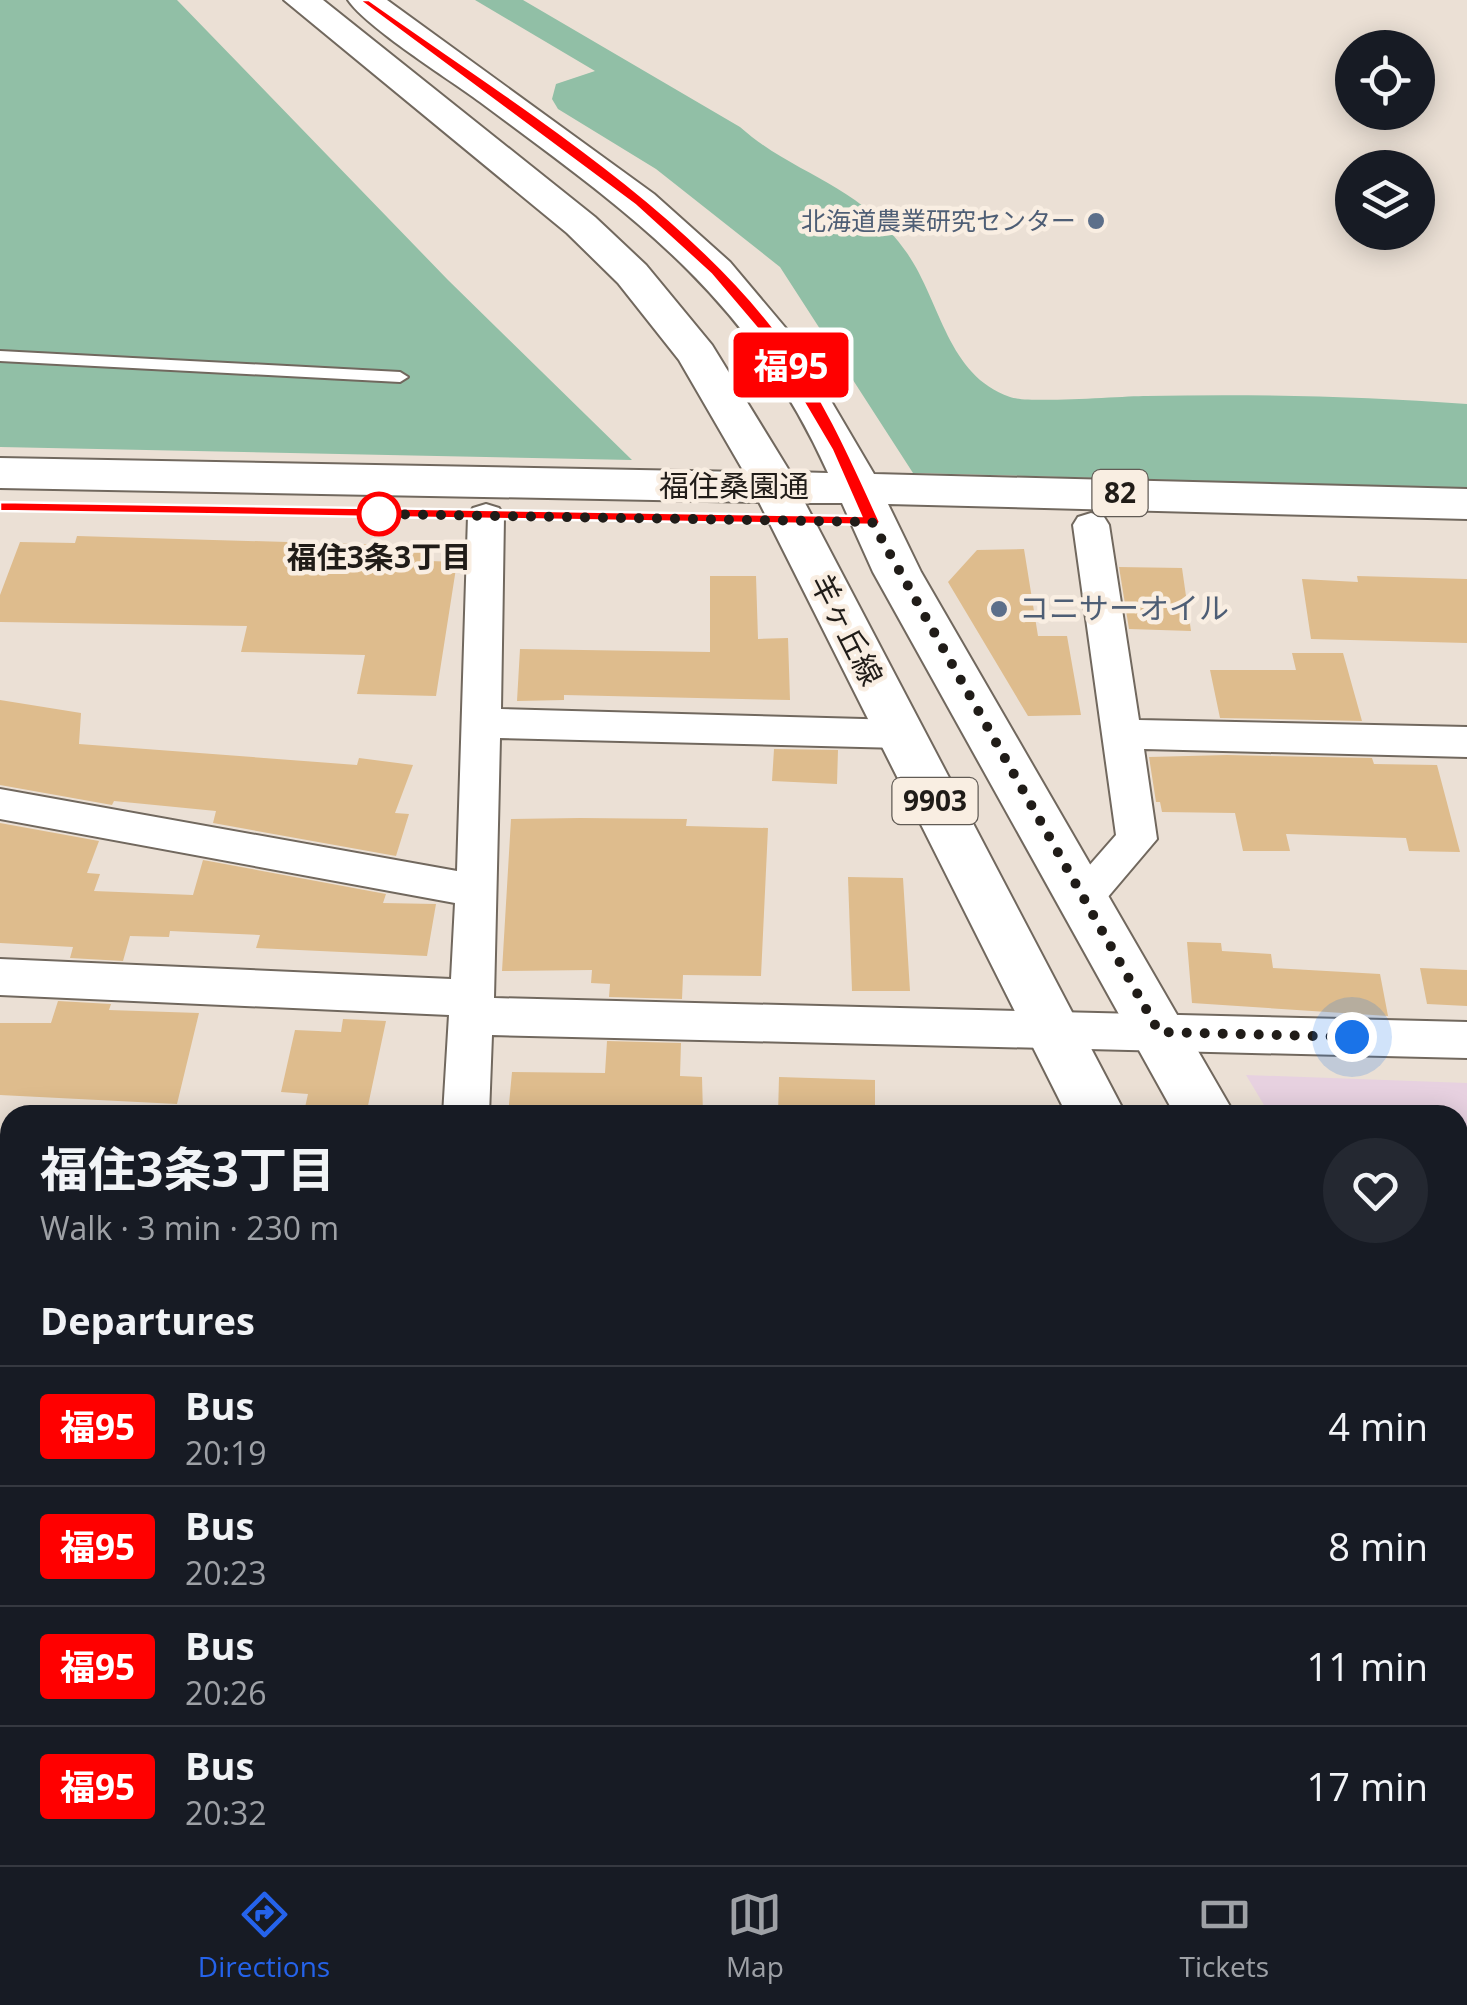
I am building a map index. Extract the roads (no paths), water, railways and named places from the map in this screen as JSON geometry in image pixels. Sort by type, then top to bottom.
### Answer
[{"type":"main road","name":"羊ヶ丘線","points":[[301,0],[581,225],[632,274],[696,354],[781,504],[1092,1105]]},
{"type":"main road","name":"9903","points":[[365,0],[640,202],[716,271],[774,338],[840,450],[864,504],[1081,899],[1200,1105]]},
{"type":"main road","name":"福住桑園通","points":[[0,473],[781,504],[1467,504]]},
{"type":"main road","name":"福住桑園通","points":[[0,507],[486,516],[781,504]]},
{"type":"main road","name":"福住桑園通","points":[[864,504],[1092,525],[1467,536]]},
{"type":"street","points":[[467,1105],[477,890],[486,516]]},
{"type":"street","points":[[1081,899],[1137,839],[1092,525]]},
{"type":"street","points":[[480,723],[900,734]]},
{"type":"street","points":[[1123,734],[1467,742]]},
{"type":"street","points":[[0,804],[477,890]]},
{"type":"street","points":[[0,977],[472,1007],[1054,1031],[1467,1040]]},
{"type":"lane","points":[[0,356],[400,376]]},
{"type":"place","name":"北海道農業研究センター","points":[[1096,221]]},
{"type":"place","name":"福住3条3丁目","points":[[379,514]]},
{"type":"place","name":"コニサーオイル","points":[[999,609]]}]
